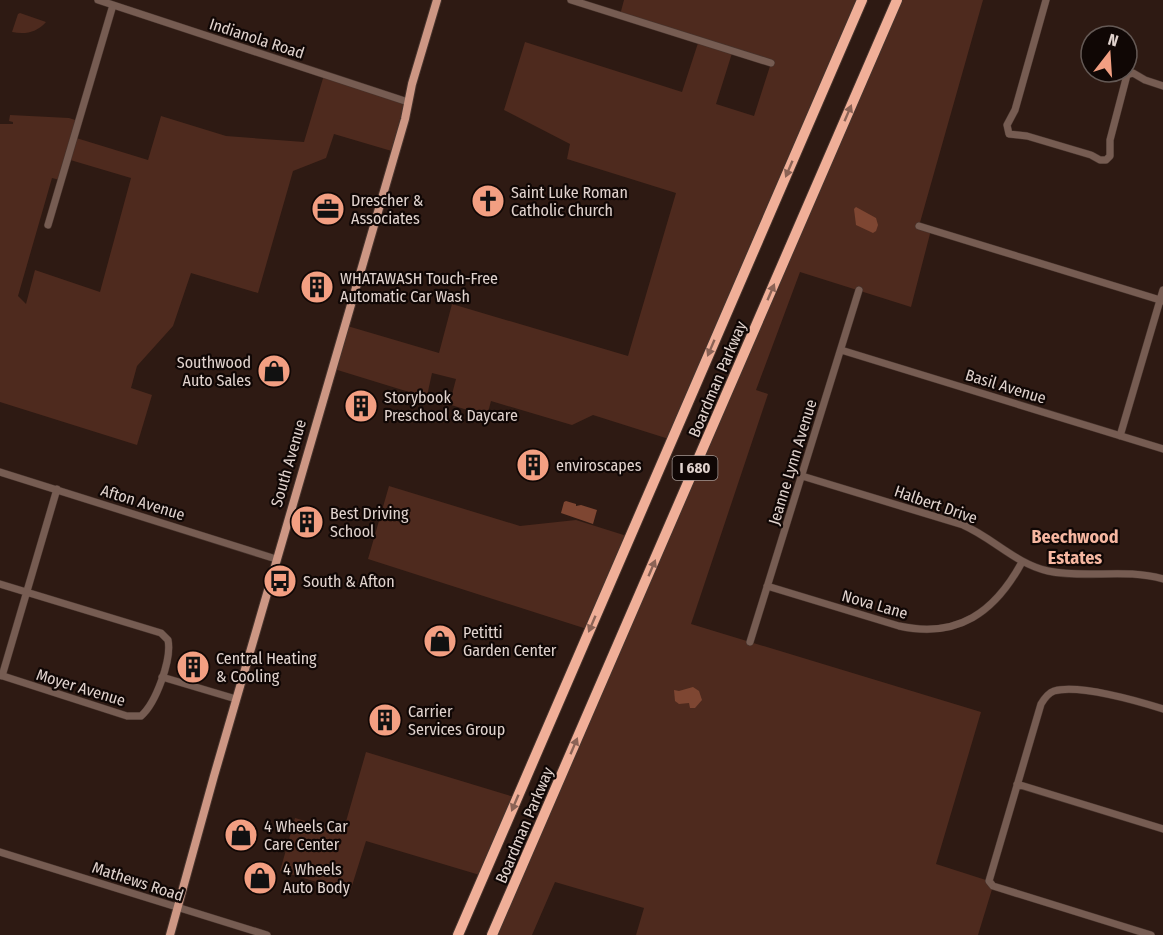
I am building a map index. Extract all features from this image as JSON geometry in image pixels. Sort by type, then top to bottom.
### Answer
[{"type":"highway","name":"Boardman Parkway","points":[[458,935],[862,0]]},
{"type":"highway","name":"Boardman Parkway","points":[[492,935],[897,0]]},
{"type":"main road","name":"South Avenue","points":[[170,935],[437,0]]},
{"type":"street","name":"Indianola Road","points":[[98,0],[408,102]]},
{"type":"street","points":[[572,0],[771,63]]},
{"type":"street","points":[[1046,0],[1015,110],[1007,125],[1007,131],[1011,135],[1027,135],[1091,154],[1100,160],[1106,160],[1110,156],[1110,140],[1127,75],[1133,73],[1163,86]]},
{"type":"street","points":[[48,225],[112,5]]},
{"type":"street","points":[[919,226],[1162,300]]},
{"type":"street","name":"Jeanne Lynn Avenue","points":[[750,642],[859,290]]},
{"type":"street","points":[[1120,436],[1162,300],[1163,290]]},
{"type":"street","name":"Basil Avenue","points":[[841,350],[1163,449]]},
{"type":"street","name":"Afton Avenue","points":[[0,472],[276,559]]},
{"type":"street","name":"Halbert Drive","points":[[802,476],[963,525],[986,536],[1023,562],[1039,568],[1058,573],[1122,573],[1163,579]]},
{"type":"street","points":[[1,676],[57,489]]},
{"type":"street","name":"Nova Lane","points":[[767,586],[899,626],[936,629],[965,621],[985,610],[1005,590],[1023,562]]},
{"type":"street","name":"Moyer Avenue","points":[[0,584],[161,633],[169,644],[162,677],[146,712],[141,716],[135,717],[1,676]]},
{"type":"street","points":[[162,677],[236,699]]},
{"type":"street","points":[[1151,935],[993,886],[989,883],[989,877],[1041,704],[1046,697],[1051,693],[1061,691],[1090,692],[1126,698],[1163,708]]},
{"type":"street","points":[[1017,784],[1163,829]]},
{"type":"street","name":"Mathews Road","points":[[0,852],[267,935]]},
{"type":"shaded area","points":[[624,0],[862,0],[672,440],[593,415],[572,425],[491,401],[487,416],[331,368],[344,325],[439,353],[452,304],[628,356],[676,193],[567,159],[570,144],[504,110],[525,42],[682,92],[699,40],[620,15]],"holes":[[[733,50],[771,63],[754,116],[716,104]],[[432,373],[456,379],[450,402],[427,396]]]},
{"type":"shaded area","points":[[897,0],[983,0],[919,226],[931,230],[911,307],[800,272],[756,390],[768,394],[691,624],[981,712],[936,864],[989,881],[993,886],[978,935],[636,935],[644,908],[555,882],[532,935],[492,935]]},
{"type":"shaded area","points":[[20,13],[46,22],[31,32],[12,32]]},
{"type":"shaded area","points":[[324,75],[408,102],[395,152],[334,134],[326,158],[293,171],[258,293],[191,273],[173,326],[137,366],[131,388],[152,395],[137,445],[0,402],[0,124],[13,124],[9,121],[10,115],[69,118],[78,121],[73,137],[148,160],[161,116],[226,136],[304,142]],"holes":[[[67,159],[131,178],[100,292],[35,270],[26,304],[18,296],[52,178],[60,180]]]},
{"type":"shaded area","points":[[856,207],[876,218],[878,225],[876,231],[873,233],[856,225],[854,209]]},
{"type":"shaded area","points":[[389,486],[520,526],[576,520],[630,537],[590,630],[368,559]]},
{"type":"shaded area","points":[[566,501],[576,506],[581,505],[597,510],[593,524],[561,513]]},
{"type":"shaded area","points":[[693,687],[699,691],[702,700],[695,708],[690,708],[689,703],[679,704],[675,701],[674,690]]},
{"type":"shaded area","points":[[366,752],[517,798],[483,876],[366,841],[350,892],[280,871],[295,818],[343,832]]},
{"type":"place","name":"Saint Luke Roman Catholic Church","points":[[488,201]]},
{"type":"place","name":"Drescher & Associates","points":[[328,209]]},
{"type":"place","name":"WHATAWASH Touch-Free Automatic Car Wash","points":[[317,287]]},
{"type":"place","name":"Southwood Auto Sales","points":[[274,371]]},
{"type":"place","name":"Storybook Preschool & Daycare","points":[[361,406]]},
{"type":"place","name":"enviroscapes","points":[[533,465]]},
{"type":"place","name":"Best Driving School","points":[[307,522]]},
{"type":"place","name":"South & Afton","points":[[280,581]]},
{"type":"place","name":"Petitti Garden Center","points":[[440,641]]},
{"type":"place","name":"Central Heating & Cooling","points":[[193,667]]},
{"type":"place","name":"Carrier Services Group","points":[[385,720]]},
{"type":"place","name":"4 Wheels Car Care Center","points":[[241,835]]},
{"type":"place","name":"4 Wheels Auto Body","points":[[260,878]]},
{"type":"district","name":"Beechwood Estates","points":[[1075,547]]}]
